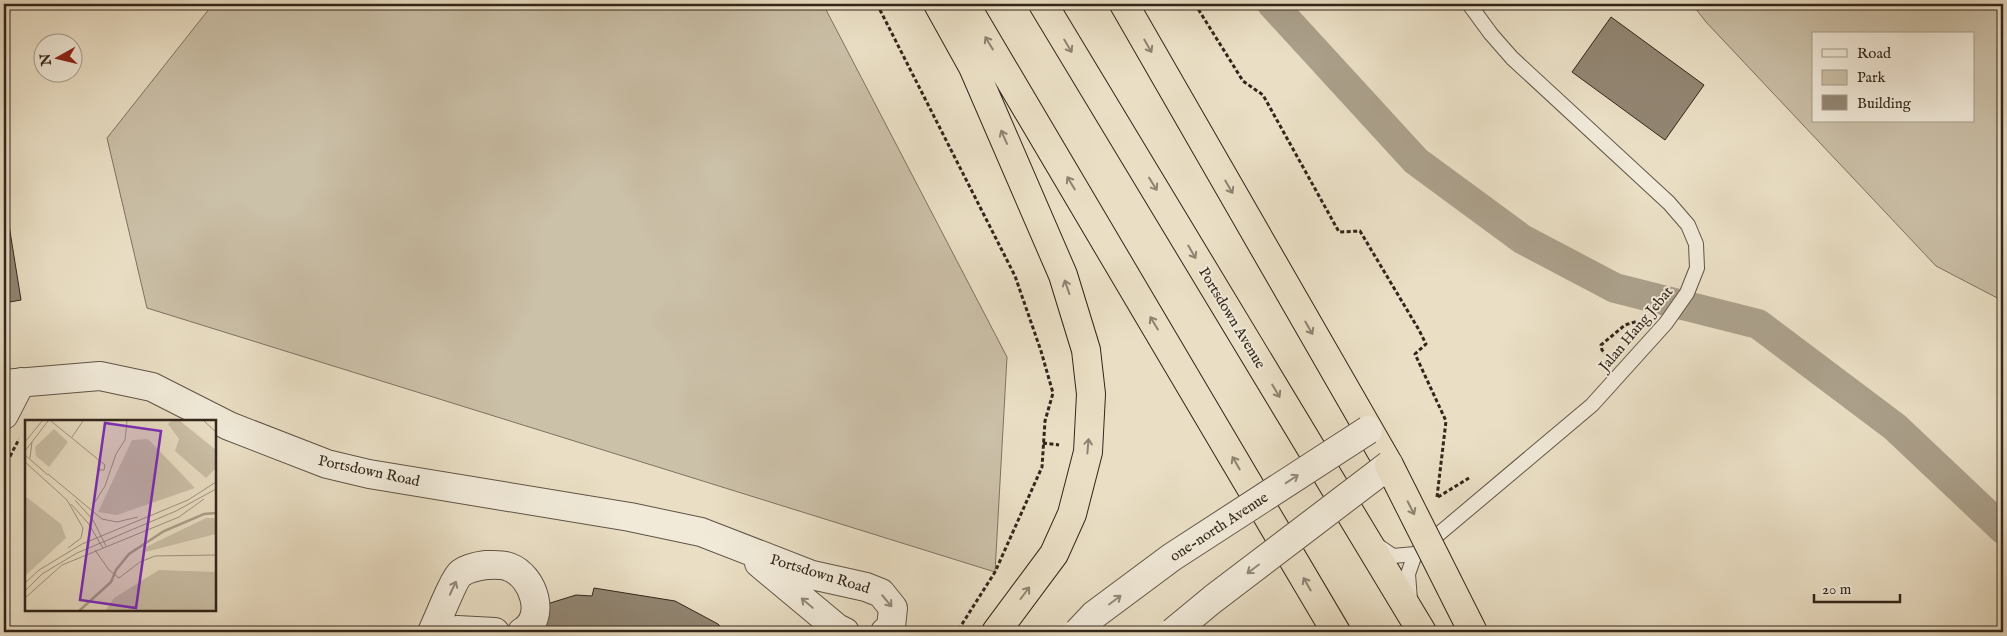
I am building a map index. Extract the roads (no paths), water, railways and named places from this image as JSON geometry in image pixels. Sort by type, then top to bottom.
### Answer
[{"type":"highway","points":[[938,4],[973,68],[1063,276],[1086,350],[1091,394],[1088,452],[1072,514],[1054,554],[996,632]]},
{"type":"highway","points":[[965,4],[1336,632]]},
{"type":"highway","name":"Portsdown Avenue","points":[[1043,4],[1168,209],[1200,266],[1360,532],[1418,625]]},
{"type":"highway","points":[[1124,4],[1389,465],[1473,632]]},
{"type":"street","name":"Portsdown Road","points":[[12,383],[100,376],[152,387],[229,426],[327,464],[369,474],[630,517],[701,532],[812,575],[866,587],[881,593],[893,608],[891,627],[885,632]]},
{"type":"street","points":[[12,383],[13,424]]},
{"type":"street","name":"one-north Avenue","points":[[1078,632],[1094,615],[1172,557],[1368,430]]},
{"type":"street","points":[[1173,632],[1389,465]]},
{"type":"street","name":"Portsdown Road","points":[[744,550],[836,628],[845,632]]},
{"type":"street","points":[[432,632],[460,574],[475,566],[498,565],[510,567],[524,577],[534,595],[536,612],[530,628],[522,632]]},
{"type":"street","points":[[452,632],[457,630],[495,632]]},
{"type":"lane","name":"Jalan Hang Jebat","points":[[1415,554],[1592,405],[1671,315],[1687,293],[1697,268],[1696,244],[1688,225],[1669,203],[1512,58],[1469,4]]},
{"type":"lane","points":[[1360,532],[1393,556],[1415,554],[1408,574],[1408,592],[1418,625]]},
{"type":"waterway","points":[[1272,4],[1416,161],[1522,239],[1615,288],[1758,324],[1895,427],[2003,529]]}]
